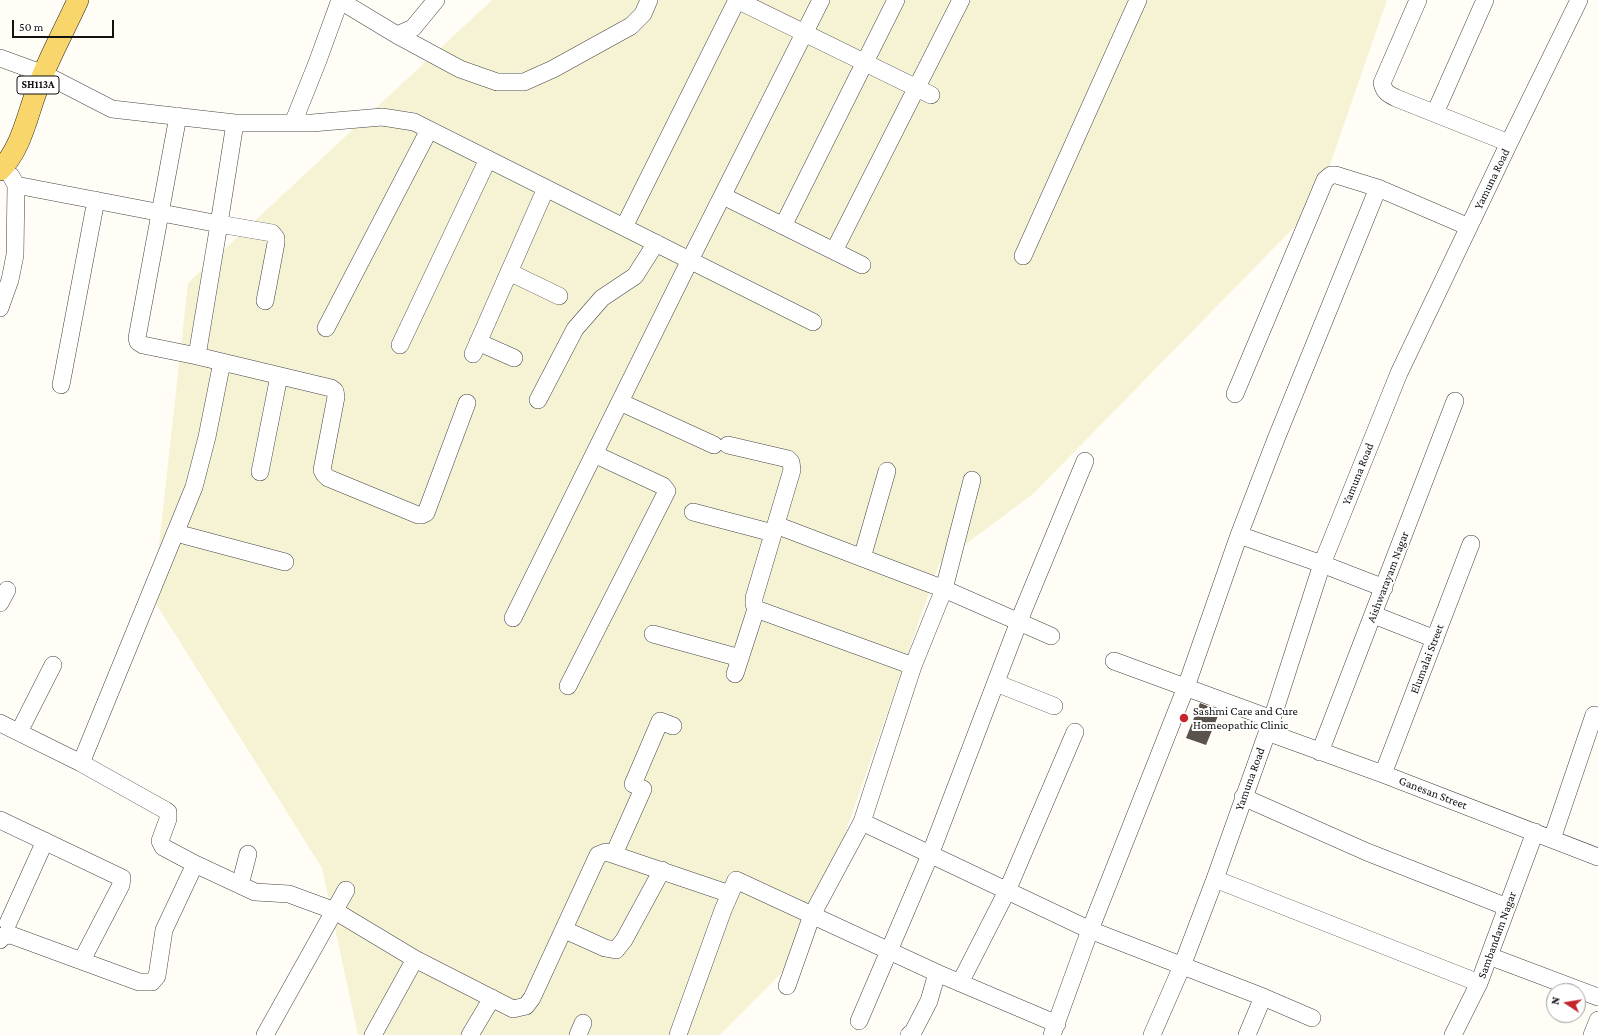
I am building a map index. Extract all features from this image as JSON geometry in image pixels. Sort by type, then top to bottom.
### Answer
[{"type":"main road","name":"SH113A","points":[[2,168],[22,136],[38,86],[78,0]]},
{"type":"street","points":[[292,123],[317,63],[340,0],[397,35],[460,69],[497,82],[524,82],[553,69],[632,26],[643,14],[650,0]]},
{"type":"street","points":[[397,35],[413,28],[436,0]]},
{"type":"street","points":[[624,227],[737,0],[924,91]]},
{"type":"street","points":[[513,618],[690,260],[821,0]]},
{"type":"street","points":[[783,226],[896,0]]},
{"type":"street","points":[[834,251],[924,91],[961,0]]},
{"type":"street","points":[[1023,256],[1138,0]]},
{"type":"street","points":[[1418,0],[1382,83],[1383,89],[1387,94],[1509,143]]},
{"type":"street","points":[[1435,113],[1485,0]]},
{"type":"street","name":"Yamuna Road","points":[[1152,1035],[1182,966],[1214,879],[1269,725],[1322,564],[1399,373],[1468,227],[1579,0]]},
{"type":"street","points":[[0,58],[44,74],[112,109],[235,123],[292,123],[382,116],[414,122],[813,322]]},
{"type":"street","points":[[178,116],[159,212],[137,338],[138,342],[143,345],[197,356],[331,388],[335,391],[336,397],[322,470],[324,474],[328,478],[418,515],[426,513],[468,403]]},
{"type":"street","points":[[197,356],[235,123]]},
{"type":"street","points":[[326,328],[429,130]]},
{"type":"street","points":[[400,345],[488,159]]},
{"type":"street","points":[[2,168],[16,185],[272,234],[276,243],[265,301]]},
{"type":"street","points":[[1235,394],[1325,180],[1331,175],[1336,175],[1378,188],[1468,227]]},
{"type":"street","points":[[0,308],[10,280],[15,255],[16,185]]},
{"type":"street","points":[[514,358],[475,348],[546,188]]},
{"type":"street","points":[[678,1035],[736,880],[960,983],[1054,1029],[1090,930],[1186,687],[1239,535],[1276,439],[1378,188]]},
{"type":"street","points":[[723,196],[862,265]]},
{"type":"street","points":[[61,385],[96,200]]},
{"type":"street","points":[[538,400],[575,329],[602,298],[635,276],[656,243]]},
{"type":"street","points":[[509,272],[559,296]]},
{"type":"street","points":[[81,763],[194,487],[207,438],[222,362]]},
{"type":"street","points":[[260,472],[280,376]]},
{"type":"street","name":"Aishwarayam Nagar","points":[[1320,752],[1374,615],[1455,401]]},
{"type":"street","points":[[620,402],[721,445],[788,459],[791,462],[792,470],[754,598],[756,609],[735,674]]},
{"type":"street","points":[[568,686],[666,491],[663,486],[594,454]]},
{"type":"street","points":[[859,1021],[930,855],[1019,622],[1085,461]]},
{"type":"street","points":[[862,558],[887,471]]},
{"type":"street","points":[[787,986],[812,915],[862,822],[913,666],[944,589],[972,480]]},
{"type":"street","points":[[693,512],[774,529],[862,558],[944,589],[1052,636]]},
{"type":"street","points":[[176,533],[285,562]]},
{"type":"street","points":[[1239,535],[1322,564],[1384,588]]},
{"type":"street","name":"Elumalai Street","points":[[1383,774],[1471,544]]},
{"type":"street","points":[[756,609],[913,666]]},
{"type":"street","points":[[1374,615],[1435,639]]},
{"type":"street","points":[[653,634],[740,658]]},
{"type":"street","name":"Ganesan Street","points":[[1114,661],[1186,687],[1269,725],[1320,752],[1383,774],[1598,857]]},
{"type":"street","points":[[19,732],[53,665]]},
{"type":"street","points":[[996,683],[1054,706]]},
{"type":"street","points":[[1552,839],[1594,715]]},
{"type":"street","points":[[614,854],[643,789],[633,784],[660,721],[673,726]]},
{"type":"street","points":[[0,723],[81,763],[168,812],[168,819],[160,840],[161,844],[195,864],[255,892],[289,894],[335,911],[415,959],[513,1008],[526,1006],[532,998],[598,855],[606,852],[614,854],[730,894]]},
{"type":"street","points":[[960,983],[1007,891],[1075,732]]},
{"type":"street","points":[[1243,797],[1367,852],[1507,907]]},
{"type":"street","points":[[0,820],[122,878],[121,885],[82,960]]},
{"type":"street","points":[[862,822],[1090,930],[1263,997],[1312,1018]]},
{"type":"street","name":"Sambandam Nagar","points":[[1453,1035],[1479,983],[1535,832]]},
{"type":"street","points":[[8,922],[45,841]]},
{"type":"street","points":[[240,885],[248,854]]},
{"type":"street","points":[[0,940],[3,936],[11,935],[139,982],[152,982],[157,976],[164,930],[195,864]]},
{"type":"street","points":[[564,930],[606,948],[616,950],[624,940],[662,870]]},
{"type":"street","points":[[1214,879],[1479,983]]},
{"type":"street","points":[[265,1035],[346,890]]},
{"type":"street","points":[[1489,956],[1598,997]]},
{"type":"street","points":[[373,1035],[415,959]]},
{"type":"street","points":[[909,1035],[913,1032],[929,1001],[937,973]]},
{"type":"street","points":[[1247,1035],[1263,997]]},
{"type":"street","points":[[470,1035],[492,998]]},
{"type":"street","points":[[1592,1035],[1598,1020]]},
{"type":"shaded area","points":[[492,0],[1387,0],[1316,205],[1033,494],[939,564],[805,949],[720,1035],[358,1035],[322,868],[153,599],[188,283]]},
{"type":"building","points":[[1200,703],[1220,711],[1206,745],[1186,738]]},
{"type":"place","name":"Sashmi Care and Cure Homeopathic Clinic","points":[[1184,718]]}]
